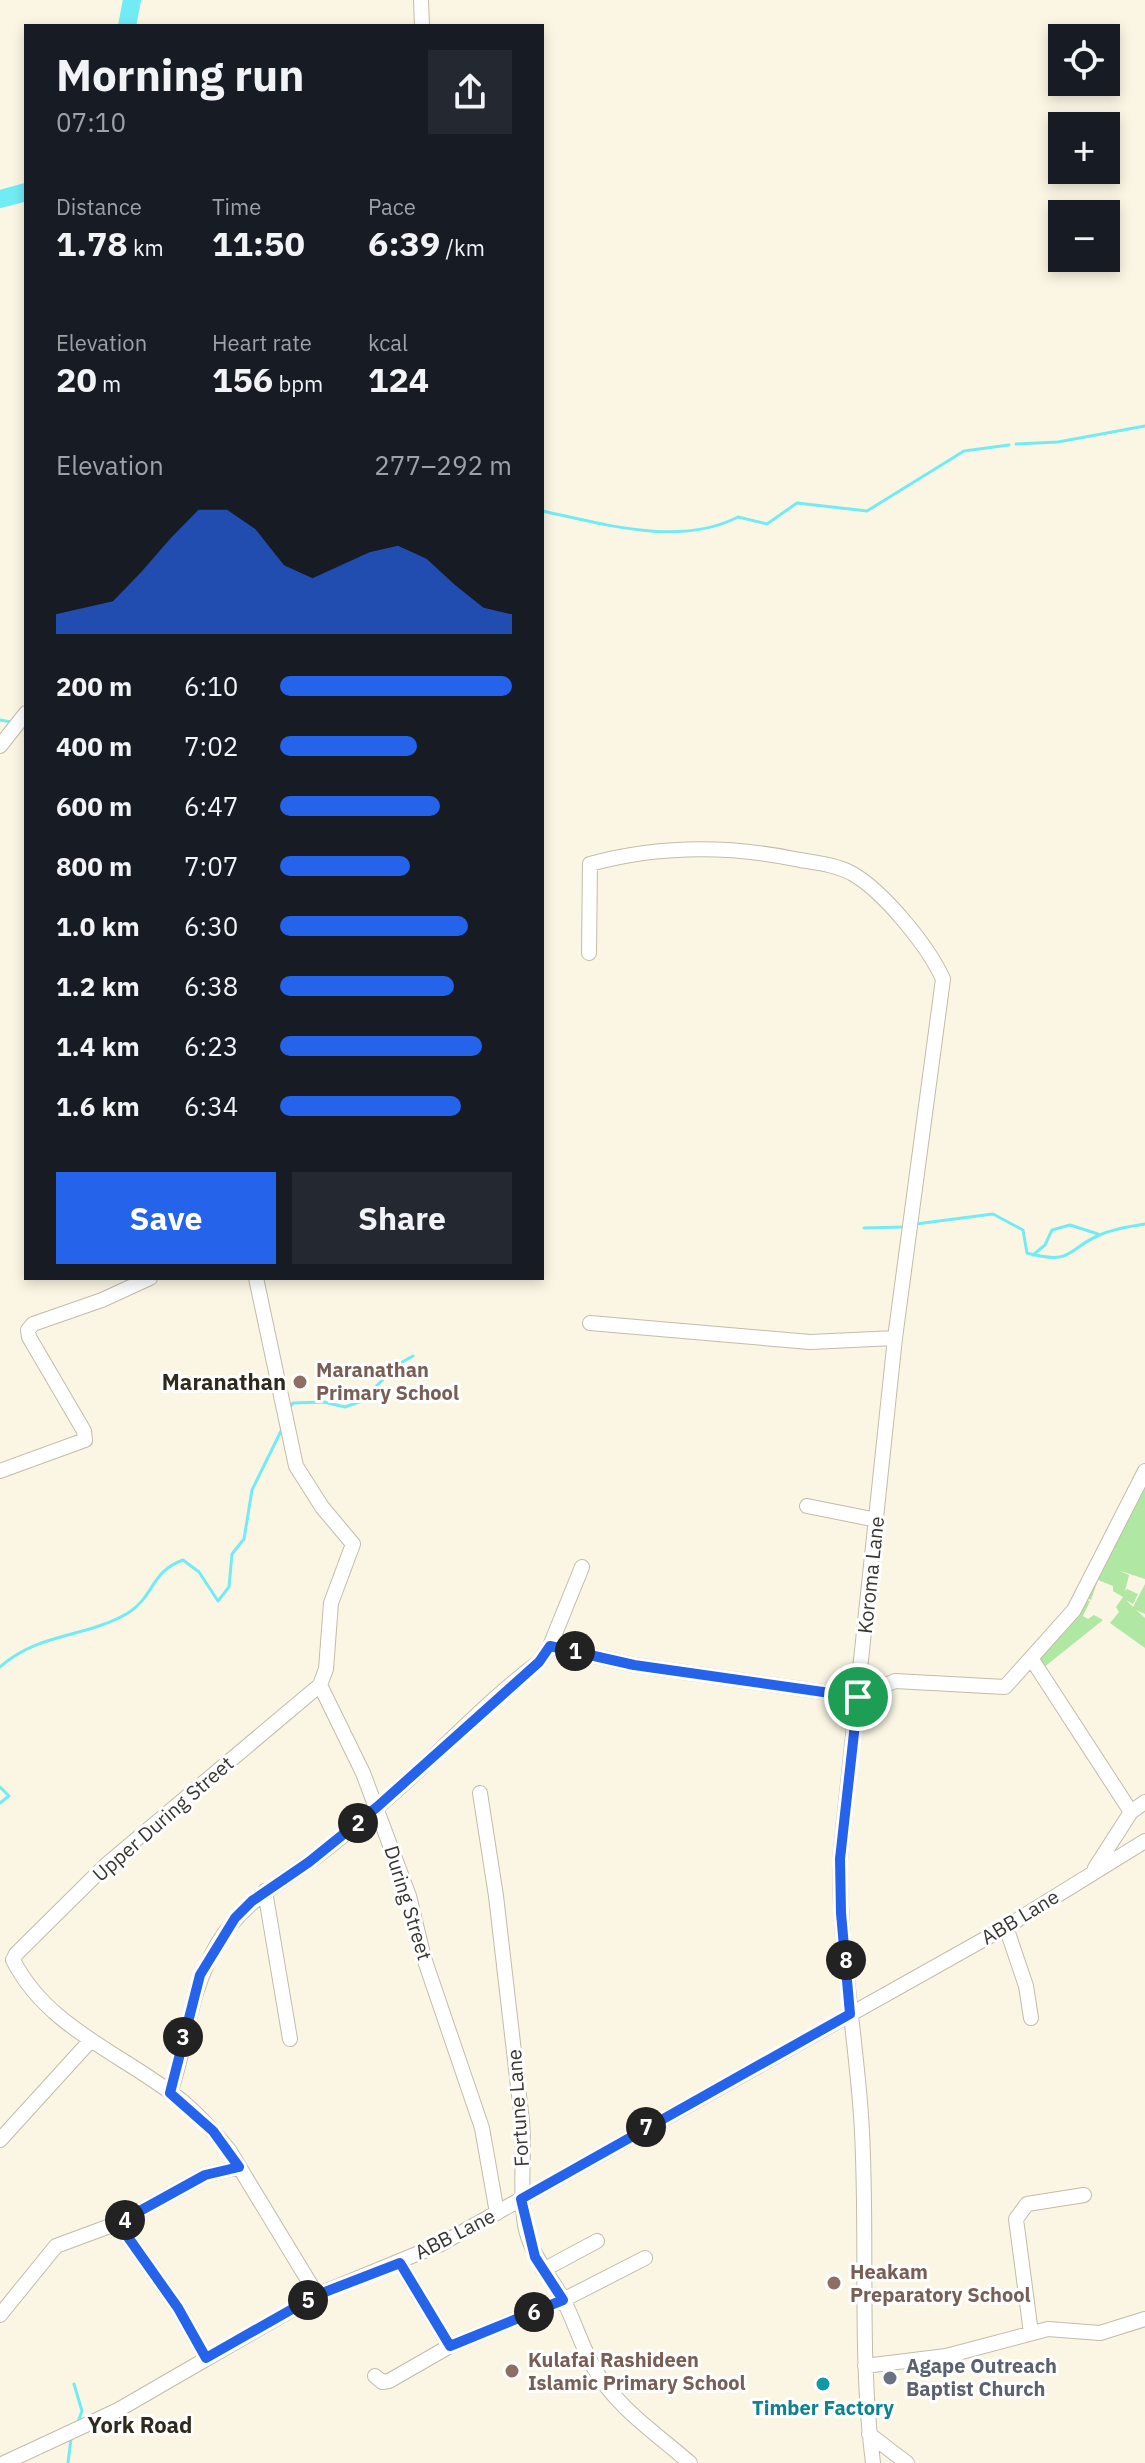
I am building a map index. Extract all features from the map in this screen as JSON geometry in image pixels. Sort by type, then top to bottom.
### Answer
[{"type":"street","points":[[421,0],[422,24]]},
{"type":"street","points":[[0,746],[24,716]]},
{"type":"street","name":"Koroma Lane","points":[[589,953],[590,864],[637,851],[668,848],[754,851],[823,864],[850,872],[867,883],[923,943],[943,979],[895,1338],[840,1859],[841,1913],[861,2114],[866,2234],[865,2366],[873,2463]]},
{"type":"street","points":[[0,1471],[82,1443],[84,1431],[28,1330],[41,1320],[102,1300],[146,1280]]},
{"type":"street","points":[[256,1280],[296,1466],[322,1507],[353,1544],[331,1603],[326,1669],[320,1685]]},
{"type":"street","points":[[590,1323],[810,1342],[895,1338]]},
{"type":"street","points":[[550,1646],[634,1665],[858,1697],[895,1681],[1005,1687],[1074,1610],[1145,1471]]},
{"type":"street","points":[[807,1506],[877,1520]]},
{"type":"street","points":[[170,2093],[200,1975],[235,1918],[265,1891],[309,1862],[377,1807],[539,1662],[550,1646],[582,1567]]},
{"type":"street","points":[[1031,1658],[1140,1809],[1093,1871]]},
{"type":"street","name":"During Street","points":[[320,1685],[377,1807],[409,1896],[424,1958],[482,2128],[497,2213]]},
{"type":"street","name":"Upper During Street","points":[[91,2040],[38,1999],[13,1960],[107,1864],[320,1685]]},
{"type":"street","name":"Fortune Lane","points":[[480,1793],[496,1896],[522,2121],[525,2157],[521,2199],[526,2229],[543,2270],[563,2300],[594,2369],[606,2386],[690,2463]]},
{"type":"street","name":"ABB Lane","points":[[4,2463],[118,2410],[317,2295],[400,2263],[497,2213],[1006,1927],[1145,1841]]},
{"type":"street","points":[[265,1891],[290,2039]]},
{"type":"street","points":[[1006,1927],[1026,1986],[1031,2018]]},
{"type":"street","points":[[3,2133],[91,2040],[170,2093],[213,2131],[239,2167],[317,2295]]},
{"type":"street","points":[[0,2315],[56,2246],[118,2223],[205,2175],[239,2167]]},
{"type":"street","points":[[1031,2333],[1016,2219],[1027,2204],[1084,2195]]},
{"type":"street","points":[[118,2223],[178,2308],[206,2358]]},
{"type":"street","points":[[543,2270],[597,2241]]},
{"type":"street","points":[[375,2376],[385,2383],[450,2346],[563,2300],[645,2258]]},
{"type":"street","points":[[400,2263],[450,2346]]},
{"type":"street","points":[[865,2366],[946,2356],[1031,2333],[1061,2329],[1100,2333],[1145,2319]]},
{"type":"street","points":[[869,2434],[907,2463]]},
{"type":"green space","points":[[1145,1476],[1145,1579],[1118,1570],[1129,1575],[1125,1591],[1138,1594],[1133,1604],[1126,1600],[1133,1607],[1145,1584],[1145,1614],[1136,1610],[1145,1618],[1145,1648],[1110,1623],[1119,1612],[1116,1607],[1123,1597],[1113,1591],[1113,1586],[1098,1580],[1091,1600],[1083,1597]]},
{"type":"green space","points":[[1083,1599],[1090,1601],[1083,1616],[1088,1619],[1094,1615],[1103,1620],[1043,1668],[1035,1658]]},
{"type":"waterway","points":[[127,24],[132,0]]},
{"type":"waterway","points":[[0,199],[24,193]]},
{"type":"waterway","points":[[1016,444],[1058,442],[1145,426]]},
{"type":"waterway","points":[[544,511],[616,527],[667,532],[715,526],[738,517],[767,524],[797,503],[867,511],[964,451],[1009,445]]},
{"type":"waterway","points":[[0,720],[11,722]]},
{"type":"waterway","points":[[916,1224],[993,1214],[1023,1230],[1027,1253],[1054,1257],[1069,1254],[1090,1239],[1107,1232],[1145,1224]]},
{"type":"waterway","points":[[1033,1255],[1045,1245],[1052,1230],[1070,1225],[1098,1234]]},
{"type":"waterway","points":[[864,1228],[904,1227]]},
{"type":"waterway","points":[[290,1407],[293,1403],[324,1402],[345,1407],[362,1401],[397,1365],[413,1356]]},
{"type":"waterway","points":[[0,1667],[31,1647],[96,1627],[128,1613],[164,1571],[183,1560],[199,1572],[218,1601],[229,1587],[232,1554],[244,1539],[252,1490],[282,1429]]},
{"type":"waterway","points":[[0,1787],[9,1796],[0,1803]]},
{"type":"waterway","points":[[74,2384],[82,2411],[78,2422]]},
{"type":"waterway","points":[[68,2463],[71,2439]]},
{"type":"place","name":"Maranathan Primary School","points":[[300,1382]]},
{"type":"place","name":"Heakam Preparatory School","points":[[834,2283]]},
{"type":"place","name":"Kulafai Rashideen Islamic Primary School","points":[[512,2371]]},
{"type":"place","name":"Agape Outreach Baptist Church","points":[[890,2378]]},
{"type":"place","name":"Timber Factory","points":[[823,2384]]},
{"type":"district","name":"Maranathan","points":[[224,1382]]},
{"type":"district","name":"York Road","points":[[140,2425]]},
{"type":"route","points":[[550,1646],[634,1665],[858,1697],[840,1859],[841,1913],[850,2014],[521,2199],[535,2257],[563,2300],[450,2346],[400,2263],[317,2295],[206,2358],[178,2308],[118,2223],[205,2175],[239,2167],[213,2131],[170,2093],[178,2069],[185,2022],[200,1975],[235,1918],[252,1901],[337,1841],[377,1807],[479,1712],[539,1662],[550,1646]]}]
